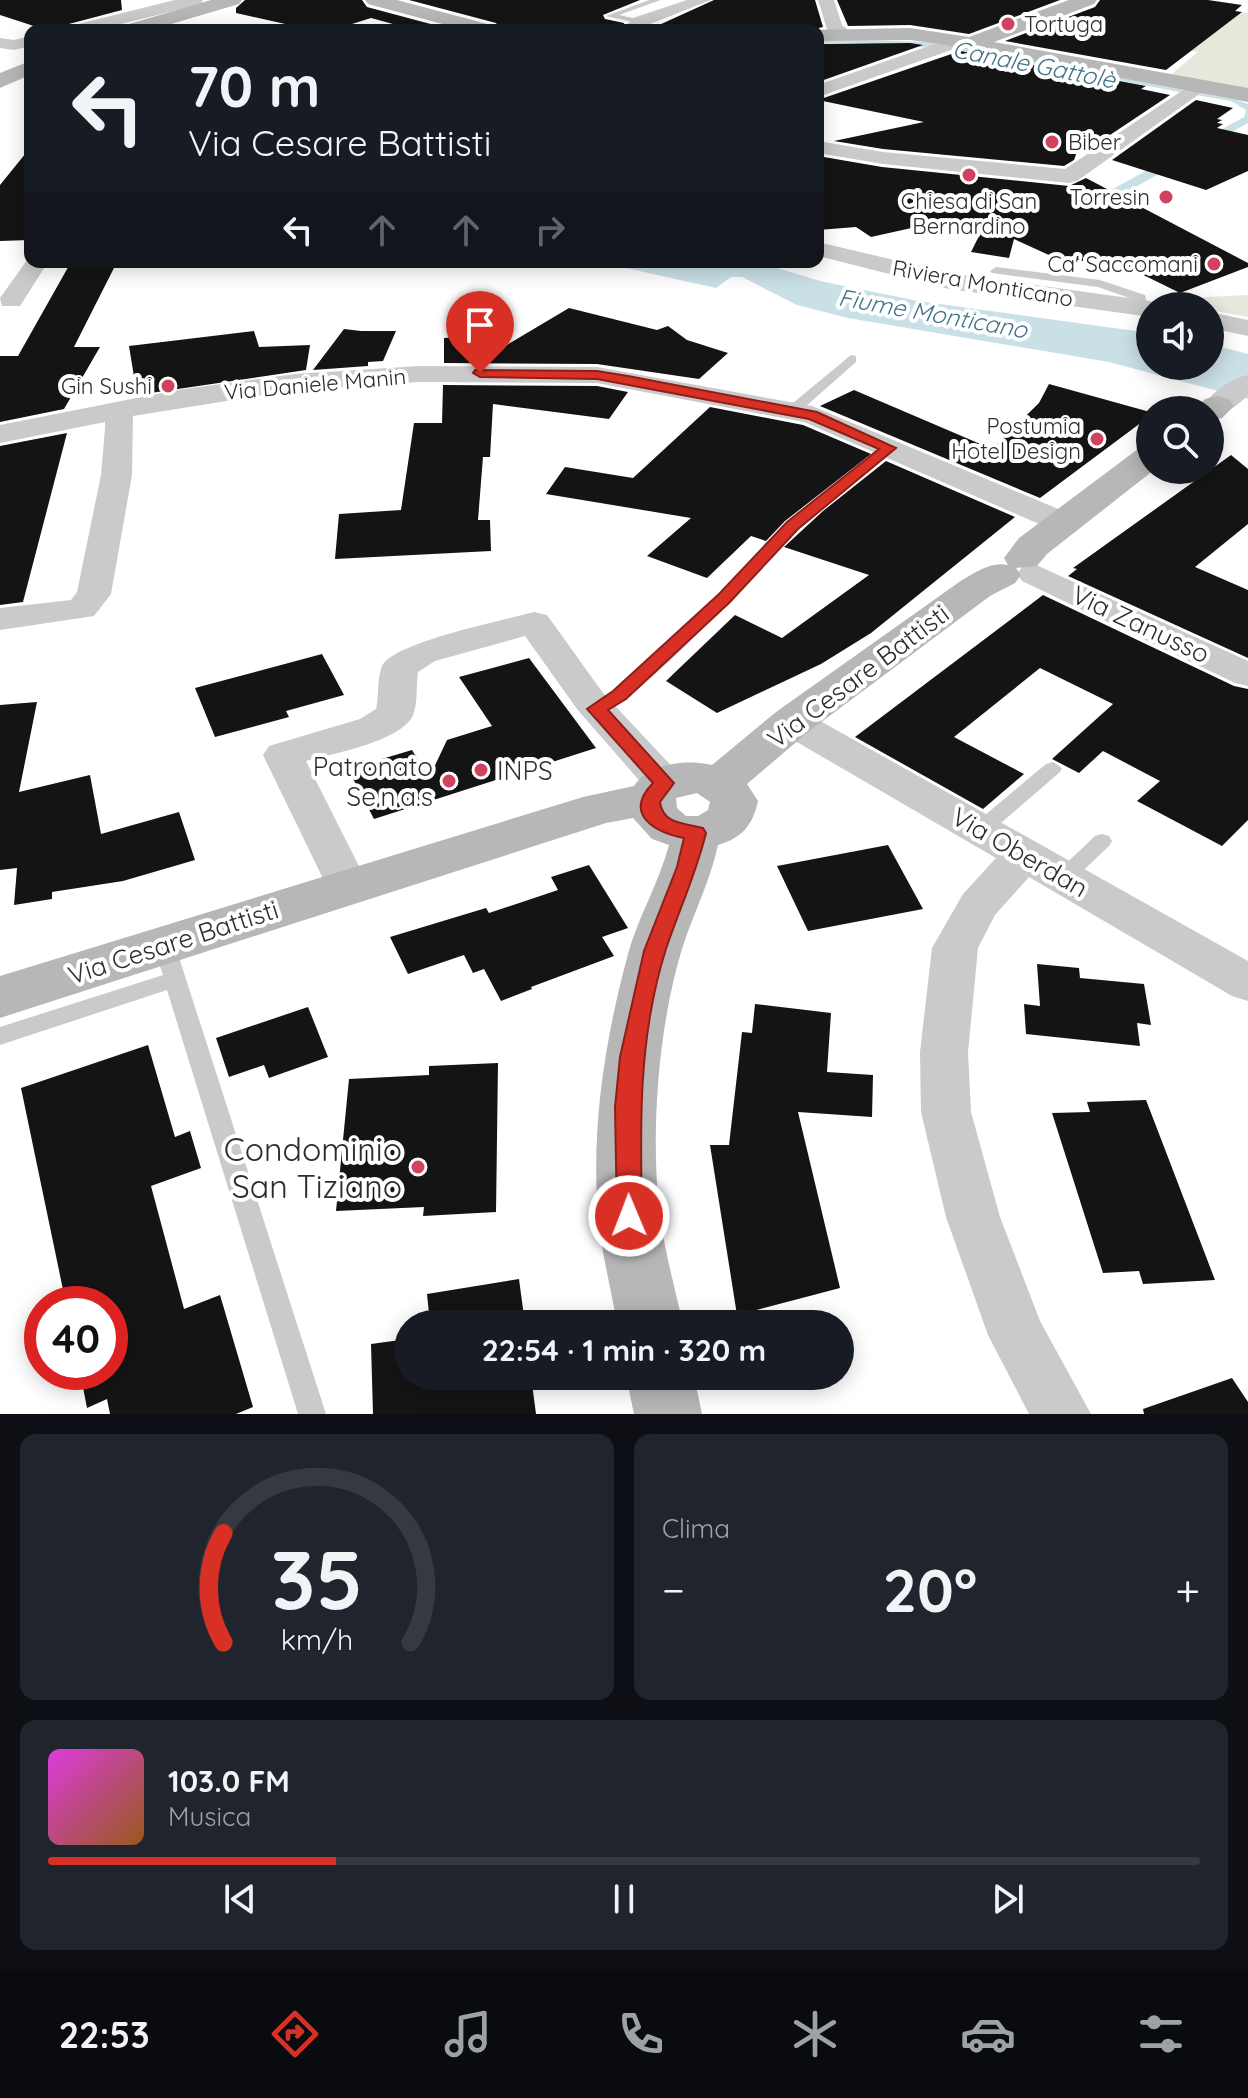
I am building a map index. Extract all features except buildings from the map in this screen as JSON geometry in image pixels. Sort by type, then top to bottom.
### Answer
[{"type":"street","points":[[100,24],[195,0]]},
{"type":"street","points":[[150,24],[232,0]]},
{"type":"street","points":[[375,0],[465,24]]},
{"type":"street","points":[[642,24],[703,0]]},
{"type":"street","points":[[826,0],[834,28],[844,34]]},
{"type":"street","points":[[824,89],[954,45],[995,37],[1087,0]]},
{"type":"street","points":[[824,35],[910,34],[1190,91],[1248,95]]},
{"type":"street","points":[[0,81],[24,70]]},
{"type":"street","points":[[824,148],[883,158],[1069,176],[1190,91]]},
{"type":"street","name":"Riviera Monticano","points":[[824,250],[949,281],[1136,308]]},
{"type":"street","points":[[4,307],[32,268]]},
{"type":"street","points":[[1224,323],[1248,328]]},
{"type":"street","name":"Via Daniele Manin","points":[[0,434],[118,410],[295,382],[420,374],[597,375],[812,415],[1064,523]]},
{"type":"street","points":[[1224,400],[1248,383]]},
{"type":"street","points":[[0,619],[82,609],[94,594],[119,456],[121,431],[118,410]]},
{"type":"street","name":"Via Cesare Battisti","points":[[0,997],[170,962],[347,886],[657,793],[674,778],[699,777],[721,785],[736,767],[792,722],[976,588],[1019,569],[1033,546],[1136,467]]},
{"type":"street","name":"Via Zanusso","points":[[1019,569],[1248,675]]},
{"type":"street","points":[[347,886],[283,755],[374,728],[394,715],[399,697],[396,681],[400,667],[422,653],[534,623],[657,793],[651,812],[668,828],[696,833],[709,831],[730,819],[734,801],[721,785]]},
{"type":"street","name":"Via Oberdan","points":[[792,722],[1248,983]]},
{"type":"street","points":[[647,1310],[629,1216],[629,1082],[641,1006],[655,951],[688,867],[696,833]]},
{"type":"street","points":[[1044,866],[979,905],[955,948],[944,1052],[946,1112],[973,1217],[1017,1335],[1061,1414]]},
{"type":"street","points":[[663,1390],[668,1414]]},
{"type":"lane","points":[[632,24],[610,16],[657,0]]},
{"type":"lane","points":[[996,271],[1100,284],[1136,296]]},
{"type":"lane","points":[[792,411],[851,359]]},
{"type":"lane","points":[[596,709],[620,695],[725,598],[792,526],[889,448]]},
{"type":"lane","points":[[980,830],[1053,768]]},
{"type":"lane","points":[[1044,866],[1102,841]]},
{"type":"lane","points":[[0,1036],[170,962],[312,1414]]},
{"type":"shaded area","points":[[1222,9],[1248,13],[1248,93],[1168,77],[1198,52],[1034,29],[1056,19],[1096,27]]},
{"type":"shaded area","points":[[1248,295],[1248,317],[1224,313],[1224,296]]},
{"type":"water","points":[[824,39],[935,42],[1237,100],[1248,104],[1248,123],[1120,196],[1102,195],[1244,117],[1246,110],[1231,101],[1026,62],[870,43],[824,43]]},
{"type":"water","name":"Fiume Monticano","points":[[626,268],[778,268],[820,281],[918,301],[1136,331],[1136,369],[848,318],[797,305],[742,277],[731,277],[716,288]]},
{"type":"water","points":[[1224,348],[1248,354],[1248,399],[1177,380],[1224,380]]},
{"type":"place","name":"Tortuga","points":[[1008,24]]},
{"type":"place","name":"Biber","points":[[1052,142]]},
{"type":"place","name":"Chiesa di San Bernardino","points":[[969,175]]},
{"type":"place","name":"Torresin","points":[[1166,197]]},
{"type":"place","name":"Ca' Saccomani","points":[[1214,264]]},
{"type":"place","name":"Gin Sushi","points":[[168,386]]},
{"type":"place","name":"Postumia Hotel Design","points":[[1097,439]]},
{"type":"place","name":"INPS","points":[[481,770]]},
{"type":"place","name":"Patronato Se.n.a.s","points":[[449,781]]},
{"type":"place","name":"Condominio San Tiziano","points":[[418,1167]]},
{"type":"route","points":[[480,373],[597,375],[628,380],[812,415],[889,448],[792,526],[725,598],[620,695],[596,709],[664,783],[657,788],[650,802],[651,812],[658,821],[668,828],[696,833],[688,867],[655,951],[632,1057],[627,1107],[629,1216]]},
{"type":"water label","name":"Canale Gattolè","points":[[1034,64]]}]
